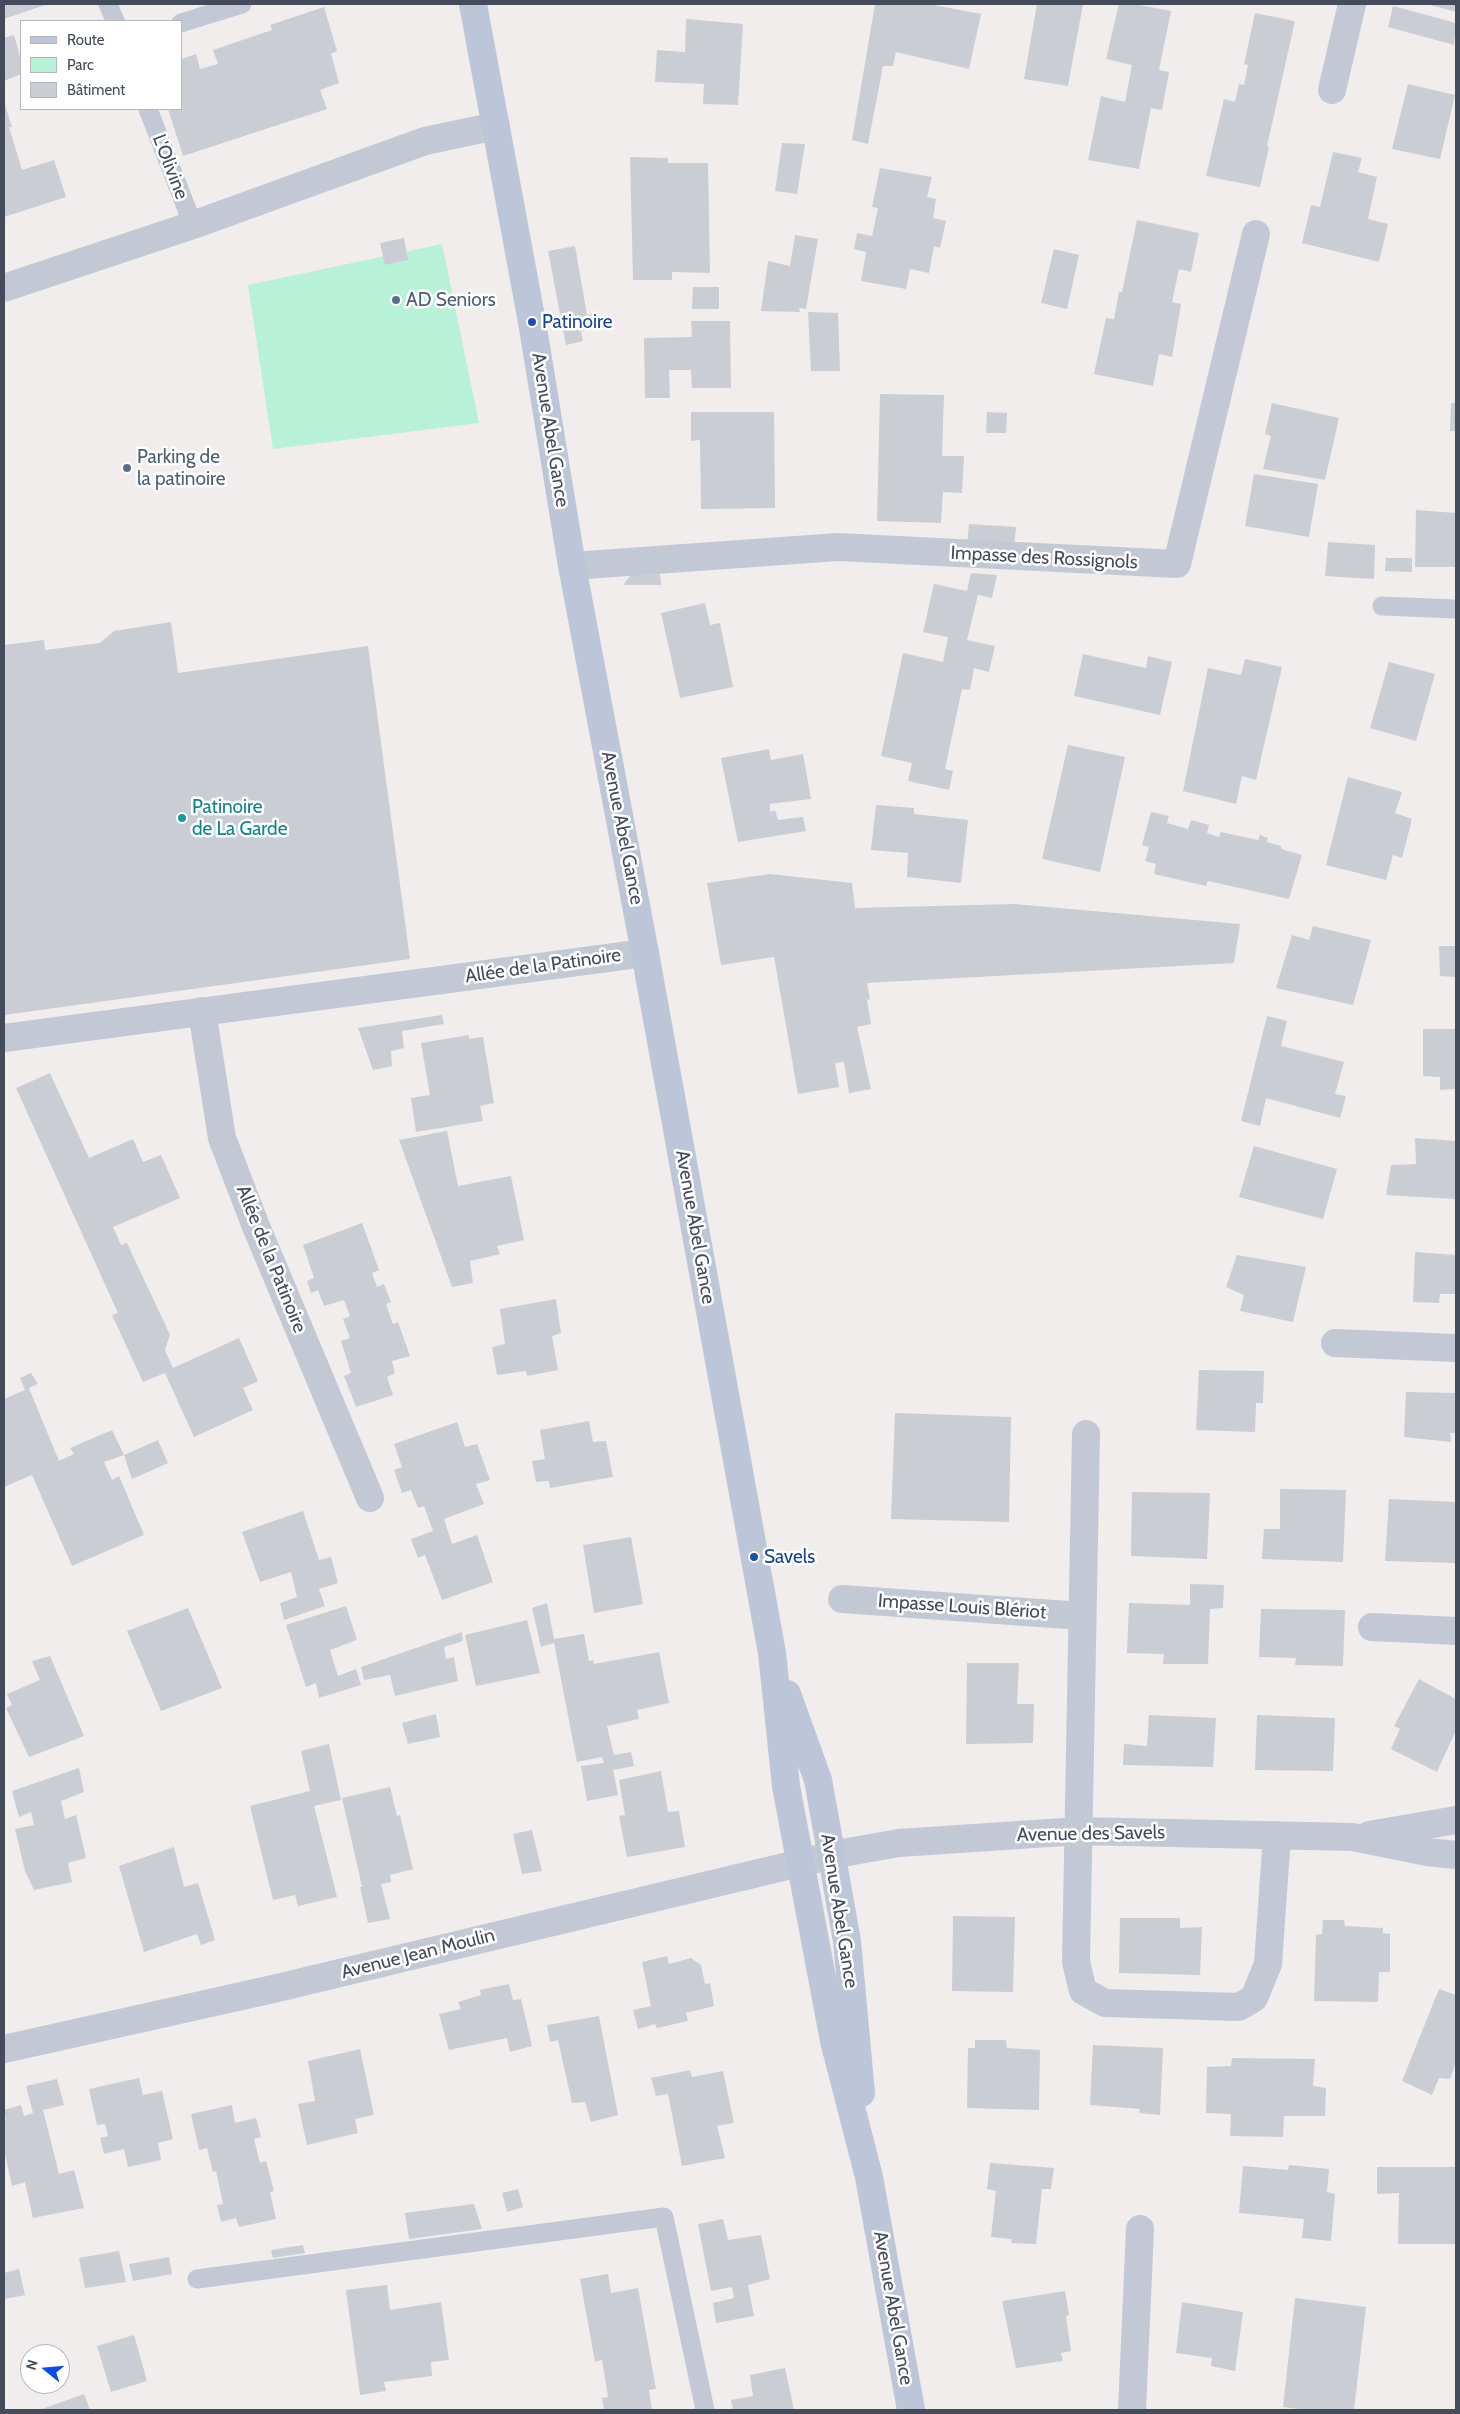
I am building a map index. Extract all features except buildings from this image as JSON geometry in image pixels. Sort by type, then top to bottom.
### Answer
[{"type":"main road","name":"Avenue Abel Gance","points":[[473,4],[532,322],[572,566],[645,952],[772,1653],[786,1786],[834,2041],[870,2177]]},
{"type":"main road","name":"Avenue Abel Gance","points":[[772,1653],[818,1780],[847,1941],[870,2177],[911,2410]]},
{"type":"street","points":[[1332,90],[1352,4]]},
{"type":"street","points":[[4,288],[193,225],[425,141],[496,126]]},
{"type":"street","name":"Impasse des Rossignols","points":[[572,566],[838,547],[1177,564],[1256,234]]},
{"type":"street","name":"Allée de la Patinoire","points":[[4,1038],[645,952]]},
{"type":"street","name":"Allée de la Patinoire","points":[[202,1011],[222,1138],[255,1224],[370,1498]]},
{"type":"street","points":[[1335,1343],[1456,1348]]},
{"type":"street","points":[[1086,1434],[1076,1962],[1083,1991],[1105,2002],[1239,2007],[1254,1998],[1268,1964],[1278,1835]]},
{"type":"street","name":"Impasse Louis Blériot","points":[[842,1599],[1082,1616]]},
{"type":"street","points":[[1372,1627],[1456,1631]]},
{"type":"street","name":"Avenue des Savels","points":[[1353,1837],[1456,1820]]},
{"type":"street","name":"Avenue des Savels","points":[[831,1856],[899,1843],[1078,1831],[1353,1837],[1427,1852],[1456,1854]]},
{"type":"street","name":"Avenue Jean Moulin","points":[[4,2049],[264,1991],[831,1856]]},
{"type":"street","points":[[1132,2410],[1140,2229]]},
{"type":"lane","points":[[108,4],[115,20]]},
{"type":"lane","points":[[182,23],[242,4]]},
{"type":"lane","name":"L'Olivine","points":[[148,110],[193,225]]},
{"type":"lane","points":[[1382,606],[1456,609]]},
{"type":"lane","points":[[197,2279],[664,2217],[705,2410]]},
{"type":"green space","points":[[442,244],[479,423],[273,449],[248,285]]},
{"type":"place","name":"AD Seniors","points":[[396,300]]},
{"type":"place","name":"Patinoire","points":[[532,322]]},
{"type":"place","name":"Parking de la patinoire","points":[[127,468]]},
{"type":"place","name":"Patinoire de La Garde","points":[[182,818]]},
{"type":"place","name":"Savels","points":[[754,1557]]}]
